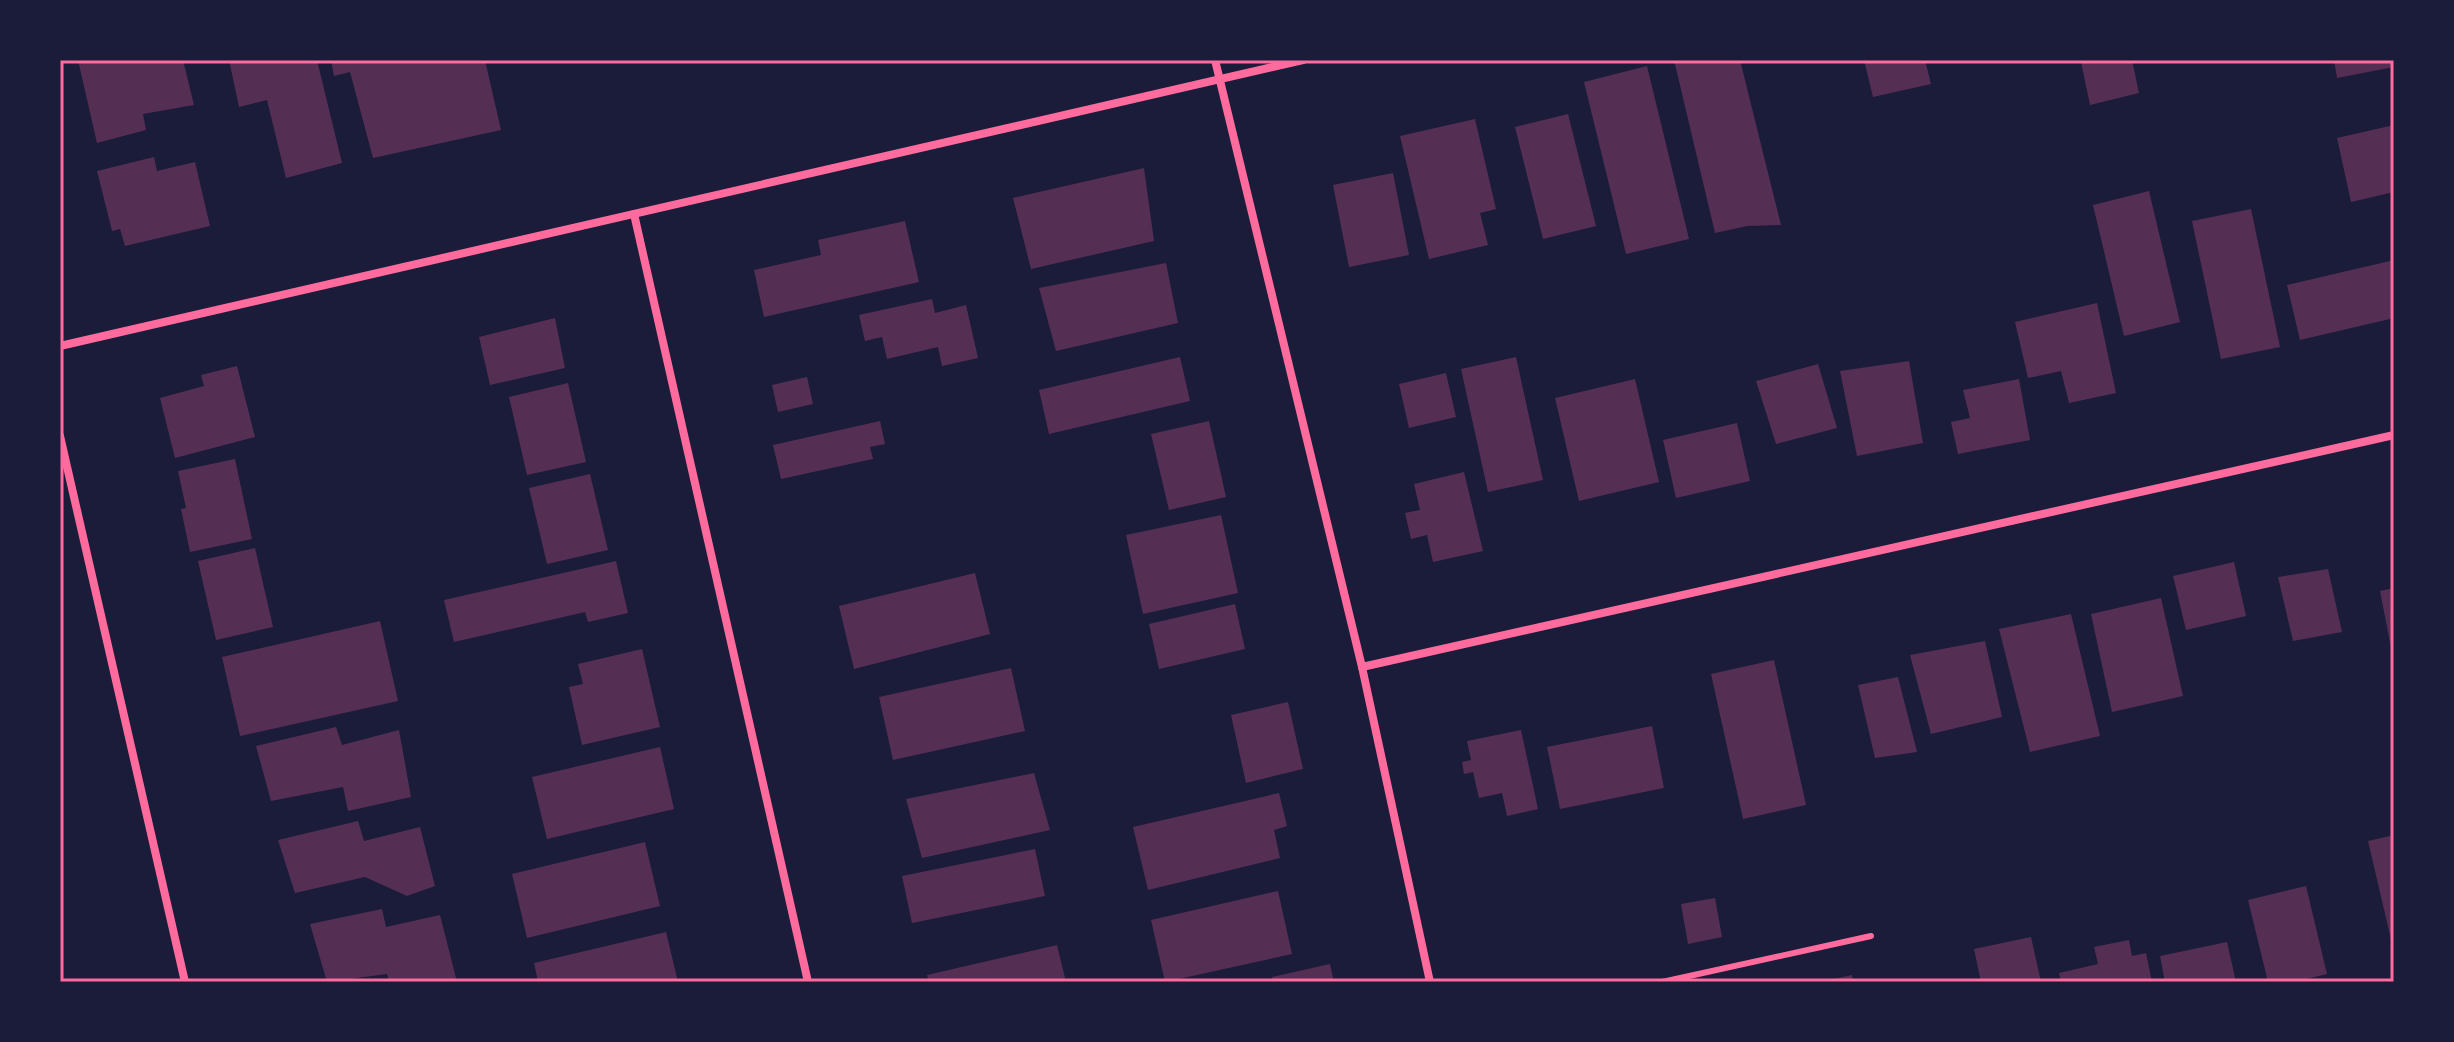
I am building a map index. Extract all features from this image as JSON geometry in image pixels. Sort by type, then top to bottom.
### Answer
[{"type":"street","points":[[1215,60],[1362,667],[1430,982]]},
{"type":"street","points":[[60,346],[1303,60]]},
{"type":"street","points":[[634,214],[808,982]]},
{"type":"street","points":[[1362,667],[2394,435]]},
{"type":"street","points":[[60,436],[185,982]]},
{"type":"lane","points":[[1662,982],[1871,936]]},
{"type":"building","points":[[78,60],[183,60],[194,105],[143,114],[146,130],[97,143]]},
{"type":"building","points":[[229,60],[317,60],[342,163],[286,178],[267,100],[239,107]]},
{"type":"building","points":[[331,60],[485,60],[501,130],[373,158],[350,72],[334,76]]},
{"type":"building","points":[[1674,60],[1740,60],[1781,225],[1747,226],[1715,233]]},
{"type":"building","points":[[1864,60],[1925,60],[1931,84],[1873,97]]},
{"type":"building","points":[[2132,60],[2139,93],[2090,105],[2081,62]]},
{"type":"building","points":[[2334,60],[2394,60],[2394,67],[2337,78]]},
{"type":"building","points":[[1647,66],[1689,239],[1626,254],[1584,82]]},
{"type":"building","points":[[1568,114],[1596,226],[1543,239],[1515,127]]},
{"type":"building","points":[[1475,119],[1496,209],[1480,213],[1488,245],[1429,259],[1400,136]]},
{"type":"building","points":[[2394,125],[2394,192],[2351,202],[2337,138]]},
{"type":"building","points":[[154,157],[157,171],[195,162],[210,226],[125,246],[120,229],[112,231],[97,171]]},
{"type":"building","points":[[1144,168],[1154,241],[1031,269],[1013,198]]},
{"type":"building","points":[[1393,173],[1409,255],[1349,267],[1333,185]]},
{"type":"building","points":[[2149,191],[2180,322],[2124,336],[2093,205]]},
{"type":"building","points":[[2251,209],[2280,347],[2221,359],[2192,221]]},
{"type":"building","points":[[905,221],[919,282],[764,317],[754,270],[821,255],[818,240]]},
{"type":"building","points":[[2394,260],[2394,318],[2300,340],[2287,285]]},
{"type":"building","points":[[1166,263],[1178,323],[1056,351],[1039,288]]},
{"type":"building","points":[[932,299],[935,313],[966,305],[978,358],[942,366],[938,347],[887,359],[882,337],[865,341],[859,315]]},
{"type":"building","points":[[2097,303],[2116,393],[2069,403],[2061,371],[2028,378],[2015,322]]},
{"type":"building","points":[[555,318],[565,368],[490,385],[479,337]]},
{"type":"building","points":[[1180,357],[1190,401],[1049,434],[1039,390]]},
{"type":"building","points":[[1516,357],[1543,480],[1488,492],[1461,369]]},
{"type":"building","points":[[1909,361],[1923,443],[1857,456],[1840,371]]},
{"type":"building","points":[[1818,364],[1837,428],[1776,444],[1756,381]]},
{"type":"building","points":[[237,366],[255,437],[175,458],[160,398],[204,386],[201,375]]},
{"type":"building","points":[[1446,373],[1456,417],[1409,428],[1399,384]]},
{"type":"building","points":[[807,377],[813,404],[778,412],[772,385]]},
{"type":"building","points":[[1635,379],[1659,482],[1579,501],[1555,398]]},
{"type":"building","points":[[2019,379],[2030,440],[1958,454],[1951,422],[1970,418],[1963,390]]},
{"type":"building","points":[[568,383],[586,462],[527,475],[509,397]]},
{"type":"building","points":[[880,421],[885,444],[870,447],[873,459],[781,479],[773,445]]},
{"type":"building","points":[[1209,421],[1226,497],[1169,510],[1151,434]]},
{"type":"building","points":[[1737,423],[1750,481],[1676,498],[1663,440]]},
{"type":"building","points":[[235,459],[252,539],[190,552],[181,509],[186,508],[178,471]]},
{"type":"building","points":[[1464,472],[1483,551],[1433,562],[1427,535],[1411,539],[1405,513],[1420,510],[1414,484]]},
{"type":"building","points":[[590,474],[608,550],[547,564],[529,488]]},
{"type":"building","points":[[1221,515],[1238,593],[1143,614],[1126,535]]},
{"type":"building","points":[[255,548],[273,627],[216,640],[198,561]]},
{"type":"building","points":[[616,561],[628,613],[588,622],[585,612],[454,642],[444,600]]},
{"type":"building","points":[[2234,562],[2246,616],[2186,630],[2173,576]]},
{"type":"building","points":[[2328,569],[2342,632],[2293,641],[2278,577]]},
{"type":"building","points":[[975,573],[990,634],[854,669],[839,606]]},
{"type":"building","points":[[2394,588],[2394,658],[2393,658],[2380,591]]},
{"type":"building","points":[[2161,598],[2183,696],[2112,712],[2091,614]]},
{"type":"building","points":[[1235,604],[1245,649],[1159,669],[1149,624]]},
{"type":"building","points":[[2071,614],[2100,736],[2030,752],[1999,629]]},
{"type":"building","points":[[380,621],[398,701],[240,736],[222,657]]},
{"type":"building","points":[[1985,641],[2002,717],[1931,734],[1910,655]]},
{"type":"building","points":[[642,649],[660,727],[582,745],[569,687],[583,684],[578,664]]},
{"type":"building","points":[[1774,660],[1806,805],[1743,819],[1711,674]]},
{"type":"building","points":[[1011,668],[1025,731],[893,760],[879,697]]},
{"type":"building","points":[[1898,677],[1917,752],[1875,758],[1858,685]]},
{"type":"building","points":[[1288,702],[1303,769],[1246,783],[1231,715]]},
{"type":"building","points":[[1652,726],[1664,788],[1560,809],[1547,747]]},
{"type":"building","points":[[336,727],[342,745],[399,730],[411,797],[348,811],[343,787],[271,801],[256,746]]},
{"type":"building","points":[[1521,730],[1538,809],[1507,816],[1502,793],[1479,798],[1473,772],[1464,774],[1462,762],[1471,760],[1467,741]]},
{"type":"building","points":[[660,747],[674,809],[547,839],[532,777]]},
{"type":"building","points":[[1034,773],[1050,830],[922,858],[906,799]]},
{"type":"building","points":[[1279,793],[1287,826],[1274,830],[1280,858],[1148,890],[1133,827]]},
{"type":"building","points":[[358,821],[364,841],[420,827],[435,886],[407,896],[365,877],[295,893],[278,840]]},
{"type":"building","points":[[2394,835],[2394,948],[2393,948],[2368,841]]},
{"type":"building","points":[[645,842],[660,906],[527,938],[512,874]]},
{"type":"building","points":[[1035,849],[1045,896],[912,923],[902,876]]},
{"type":"building","points":[[2306,886],[2327,974],[2294,982],[2268,982],[2248,900]]},
{"type":"building","points":[[1278,891],[1292,954],[1165,982],[1151,920]]},
{"type":"building","points":[[1715,898],[1722,937],[1688,944],[1681,904]]},
{"type":"building","points":[[382,909],[386,927],[440,915],[457,982],[389,982],[387,974],[327,982],[310,924]]},
{"type":"building","points":[[666,932],[678,982],[538,982],[534,963]]},
{"type":"building","points":[[2031,937],[2041,982],[1981,982],[1974,949]]},
{"type":"building","points":[[2129,940],[2132,956],[2146,953],[2152,982],[2061,982],[2059,973],[2098,964],[2094,947]]},
{"type":"building","points":[[2227,942],[2236,982],[2165,982],[2160,956]]},
{"type":"building","points":[[1057,945],[1066,982],[929,982],[927,975]]},
{"type":"building","points":[[1330,964],[1334,982],[1273,982],[1272,977]]},
{"type":"building","points":[[1852,975],[1853,982],[1825,981]]}]
